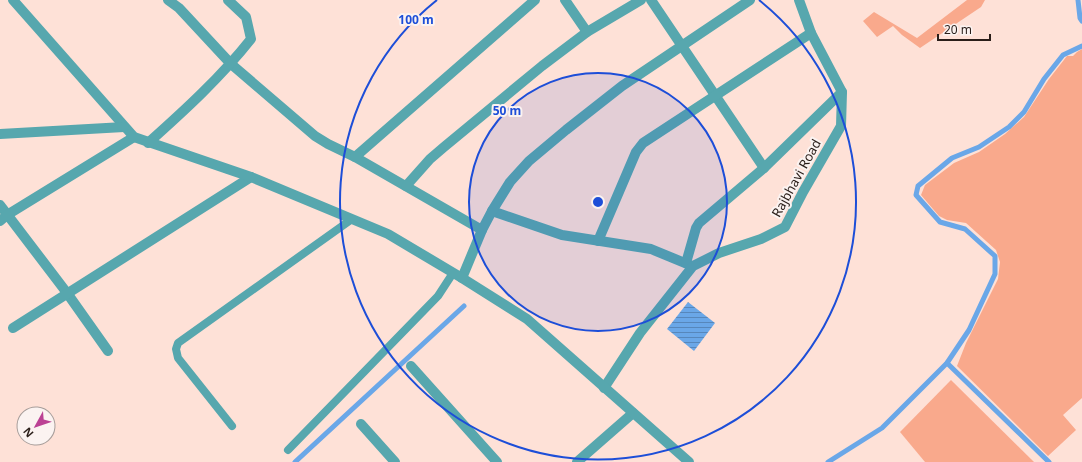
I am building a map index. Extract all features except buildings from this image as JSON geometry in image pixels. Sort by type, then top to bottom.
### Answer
[{"type":"street","points":[[13,0],[134,137],[251,177],[388,234],[527,319],[689,462]]},
{"type":"street","points":[[168,0],[179,8],[231,64],[315,136],[355,157],[482,230]]},
{"type":"street","points":[[148,143],[179,116],[231,64],[251,39],[246,17],[228,0]]},
{"type":"street","points":[[355,157],[535,0]]},
{"type":"street","points":[[565,0],[587,32]]},
{"type":"street","points":[[406,186],[430,159],[542,66],[587,32],[641,0]]},
{"type":"street","points":[[651,0],[764,168]]},
{"type":"street","points":[[462,278],[482,230],[492,211],[510,182],[529,161],[622,86],[750,0]]},
{"type":"street","name":"Rajbhavi Road","points":[[604,388],[640,332],[690,265],[719,253],[761,239],[785,227],[803,192],[841,126],[842,92],[811,32],[799,0]]},
{"type":"street","points":[[598,240],[639,147],[811,32]]},
{"type":"street","points":[[492,211],[562,235],[651,248],[690,265],[696,228],[699,223],[764,168],[842,92]]},
{"type":"street","points":[[0,134],[124,127]]},
{"type":"street","points":[[4,218],[134,137]]},
{"type":"street","points":[[13,328],[251,177]]},
{"type":"street","points":[[0,205],[4,218],[67,293],[108,351]]},
{"type":"street","points":[[411,366],[497,462]]},
{"type":"street","points":[[577,462],[633,413]]},
{"type":"street","points":[[361,424],[395,462]]},
{"type":"lane","points":[[232,426],[178,358],[176,349],[178,343],[352,219]]},
{"type":"lane","points":[[288,450],[438,296],[452,273]]},
{"type":"shaded area","points":[[967,0],[985,0],[981,7],[920,48],[902,35],[893,26],[877,37],[863,21],[874,12],[917,38]]},
{"type":"shaded area","points":[[1082,49],[1082,398],[1063,415],[1076,430],[1048,456],[957,366],[966,343],[998,279],[1000,262],[996,250],[966,223],[947,220],[939,216],[921,195],[925,185],[954,163],[979,152],[1005,134],[1024,117],[1049,79],[1067,56],[1073,56]]},
{"type":"shaded area","points":[[951,380],[1034,462],[925,462],[900,432]]},
{"type":"water","points":[[688,302],[715,323],[694,351],[667,329]]},
{"type":"waterway","points":[[1078,0],[1080,18],[1082,21]]},
{"type":"waterway","points":[[828,462],[882,428],[947,363],[969,330],[995,274],[995,256],[965,229],[940,222],[916,195],[918,186],[952,158],[979,147],[1009,127],[1024,112],[1044,79],[1063,55],[1082,46]]},
{"type":"waterway","points":[[295,462],[464,306]]},
{"type":"waterway","points":[[947,363],[1049,462]]}]
